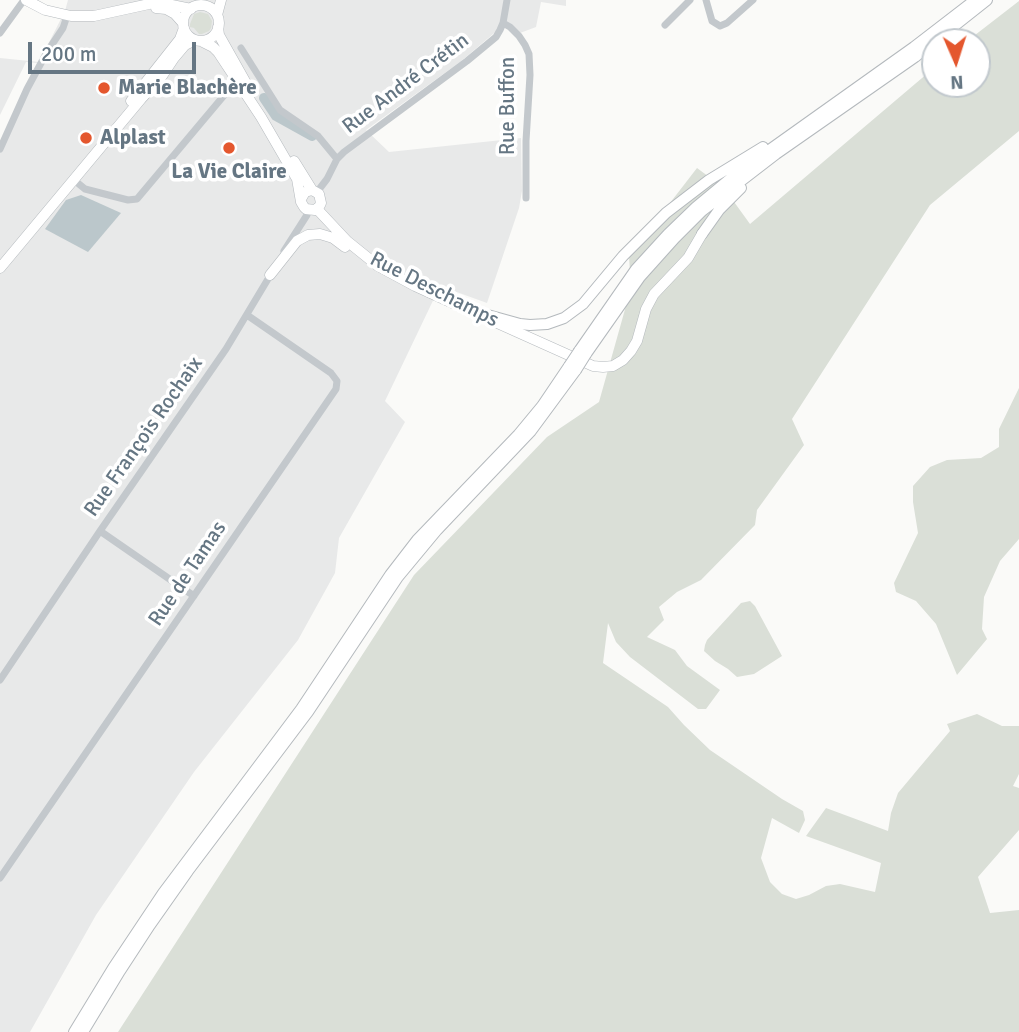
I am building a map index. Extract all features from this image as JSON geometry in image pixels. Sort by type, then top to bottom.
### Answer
[{"type":"highway","points":[[702,234],[734,195],[831,111],[975,0]]},
{"type":"highway","points":[[83,1032],[150,925],[308,712],[398,577],[437,530],[531,431],[636,269],[696,206],[737,173],[915,57],[987,0]]},
{"type":"highway","points":[[466,309],[530,325],[547,324],[564,317],[583,304],[643,234],[691,192],[732,165],[831,111]]},
{"type":"highway","points":[[74,1032],[120,956],[163,893],[301,709],[390,575],[432,524],[523,428],[573,368]]},
{"type":"main road","points":[[25,0],[60,14],[94,16],[158,2],[191,9]]},
{"type":"main road","points":[[135,8],[166,9],[175,14],[190,37],[213,47],[237,80],[291,168],[297,179],[304,207],[313,209],[321,203],[321,199],[242,77],[219,35],[217,15],[221,0]]},
{"type":"main road","points":[[0,259],[180,39],[184,18],[191,9],[210,3],[217,15]]},
{"type":"main road","points":[[0,268],[185,45],[212,37],[218,27]]},
{"type":"main road","points":[[301,199],[305,192],[315,191]]},
{"type":"main road","name":"Rue Deschamps","points":[[313,209],[364,256],[415,286],[563,354],[603,368],[623,360],[631,351],[653,293],[688,258],[702,234]]},
{"type":"main road","points":[[270,275],[297,241],[308,235],[320,234],[333,238],[367,263],[415,286]]},
{"type":"street","points":[[0,33],[25,0]]},
{"type":"street","points":[[503,23],[507,0]]},
{"type":"street","points":[[666,25],[690,0]]},
{"type":"street","points":[[706,0],[712,21],[720,26],[753,0]]},
{"type":"street","points":[[0,149],[27,89],[63,28],[60,14]]},
{"type":"street","name":"Rue André Crétin","points":[[315,191],[327,179],[337,159],[467,61],[491,41],[503,23]]},
{"type":"street","name":"Rue Buffon","points":[[503,23],[519,36],[528,54],[530,75],[526,198]]},
{"type":"street","points":[[241,48],[280,110],[318,136],[337,159]]},
{"type":"street","points":[[74,180],[85,189],[128,200],[136,199],[237,80]]},
{"type":"street","name":"Rue François Rochaix","points":[[0,680],[226,349],[313,209]]},
{"type":"street","name":"Rue de Tamas","points":[[0,878],[336,389],[337,381],[331,373],[247,315]]},
{"type":"street","points":[[100,531],[194,596]]},
{"type":"shaded area","points":[[68,0],[566,0],[566,6],[541,2],[536,27],[520,33],[511,24],[499,29],[460,62],[366,130],[389,152],[521,138],[522,191],[519,208],[487,303],[440,286],[385,401],[405,422],[339,538],[335,573],[298,640],[194,772],[96,915],[30,1032],[0,1032],[0,143],[38,63],[26,62],[0,115],[0,58],[39,62]]},
{"type":"shaded area","points":[[1019,1],[1019,131],[930,205],[792,419],[804,445],[757,510],[755,525],[701,580],[677,592],[659,607],[664,620],[647,637],[675,650],[687,666],[720,690],[706,709],[698,709],[630,657],[616,642],[608,623],[603,663],[668,707],[710,750],[803,811],[805,820],[799,833],[772,818],[761,858],[770,882],[782,894],[796,899],[826,886],[840,884],[875,892],[881,863],[806,836],[826,808],[888,831],[898,793],[950,731],[947,724],[977,714],[1002,726],[1019,726],[1019,774],[1013,786],[1019,788],[1019,830],[978,877],[990,913],[1019,910],[1019,1032],[118,1032],[414,575],[547,437],[599,402],[631,288],[629,256],[697,168],[724,188],[750,224],[921,79],[921,98],[991,98],[991,28],[984,28]]},
{"type":"shaded area","points":[[194,14],[208,14],[212,21],[209,31],[202,34],[190,27]]},
{"type":"shaded area","points":[[81,195],[121,213],[88,252],[45,229],[66,200]]},
{"type":"shaded area","points":[[1019,388],[1019,539],[1000,561],[984,597],[982,629],[987,639],[957,675],[936,624],[916,601],[896,592],[894,583],[918,533],[913,486],[930,467],[947,460],[981,458],[999,447],[999,429]]},
{"type":"shaded area","points":[[750,601],[782,656],[754,674],[737,677],[704,651],[705,645],[741,603]]},
{"type":"waterway","points":[[264,98],[276,116],[312,136]]},
{"type":"place","name":"Marie Blachère","points":[[104,88]]},
{"type":"place","name":"Alplast","points":[[86,138]]},
{"type":"place","name":"La Vie Claire","points":[[229,148]]}]
